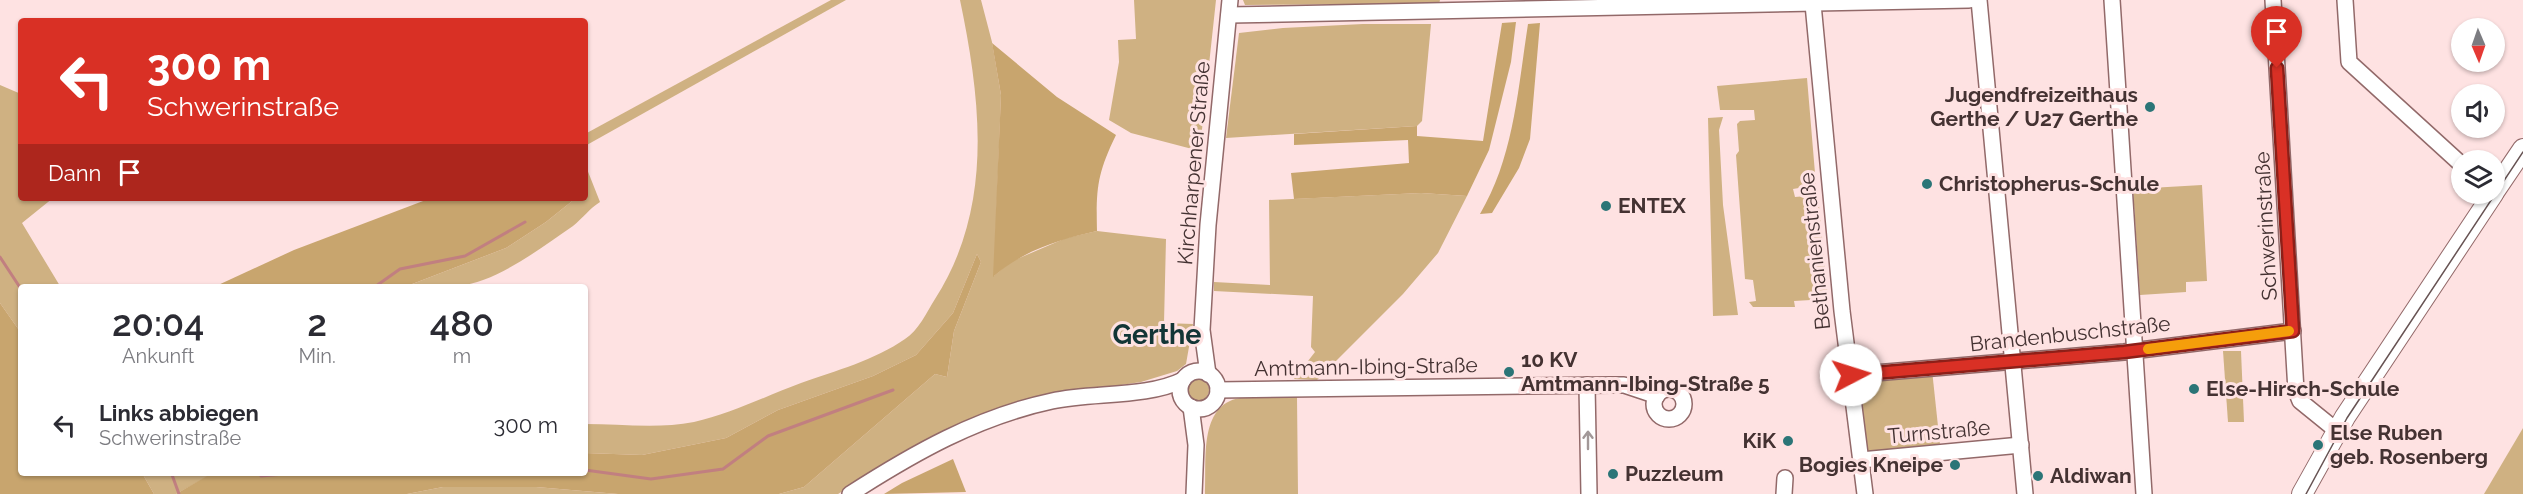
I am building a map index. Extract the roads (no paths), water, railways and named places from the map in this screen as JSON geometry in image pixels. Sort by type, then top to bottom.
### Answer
[{"type":"main road","points":[[2505,176],[2523,149]]},
{"type":"main road","points":[[2302,494],[2337,431],[2487,204]]},
{"type":"street","points":[[1229,8],[1447,6],[1524,10],[1969,0]]},
{"type":"street","points":[[1979,0],[2025,494]]},
{"type":"street","points":[[2112,0],[2144,494]]},
{"type":"street","name":"Schwerinstraße","points":[[2274,0],[2297,398],[2337,431]]},
{"type":"street","points":[[2345,0],[2349,62],[2451,155]]},
{"type":"street","name":"Bethanienstraße","points":[[1813,4],[1836,257],[1865,494]]},
{"type":"street","name":"Kirchharpener Straße","points":[[1186,377],[1196,360],[1202,330],[1213,160],[1229,8]]},
{"type":"street","name":"Kirchharpener Straße","points":[[1202,330],[1208,374]]},
{"type":"street","name":"Brandenbuschstraße","points":[[1851,375],[2136,350],[2293,331]]},
{"type":"street","points":[[850,494],[919,451],[974,425],[1050,402],[1163,388],[1202,372],[1215,381],[1218,390],[1215,400],[1208,407],[1196,445]]},
{"type":"street","points":[[1186,377],[1180,391],[1187,404],[1196,445],[1194,494]]},
{"type":"street","points":[[1587,385],[1588,494]]},
{"type":"street","name":"Amtmann-Ibing-Straße","points":[[1218,390],[1624,385],[1657,396]]},
{"type":"street","points":[[1134,391],[1170,395],[1187,404],[1208,407]]},
{"type":"street","name":"Turnstraße","points":[[1861,460],[2021,445]]},
{"type":"street","points":[[1785,478],[1785,494]]},
{"type":"waterway","points":[[379,284],[400,269],[465,256],[525,222]]},
{"type":"waterway","points":[[0,257],[18,284]]},
{"type":"waterway","points":[[588,470],[651,479],[723,469],[768,436],[893,390]]},
{"type":"waterway","points":[[172,476],[179,494]]},
{"type":"tram line","points":[[2306,494],[2347,418],[2523,152]]},
{"type":"place","name":"Jugendfreizeithaus Gerthe / U27 Gerthe","points":[[2150,107]]},
{"type":"place","name":"Christopherus-Schule","points":[[1927,184]]},
{"type":"place","name":"ENTEX","points":[[1606,206]]},
{"type":"place","name":"10 KV Amtmann-Ibing-Straße 5","points":[[1509,372]]},
{"type":"place","name":"Else-Hirsch-Schule","points":[[2194,389]]},
{"type":"place","name":"KiK","points":[[1788,441]]},
{"type":"place","name":"Else Ruben geb. Rosenberg","points":[[2318,445]]},
{"type":"place","name":"Bogies Kneipe","points":[[1955,465]]},
{"type":"place","name":"Puzzleum","points":[[1613,474]]},
{"type":"place","name":"Aldiwan","points":[[2038,476]]},
{"type":"district","name":"Gerthe","points":[[1157,335]]}]
